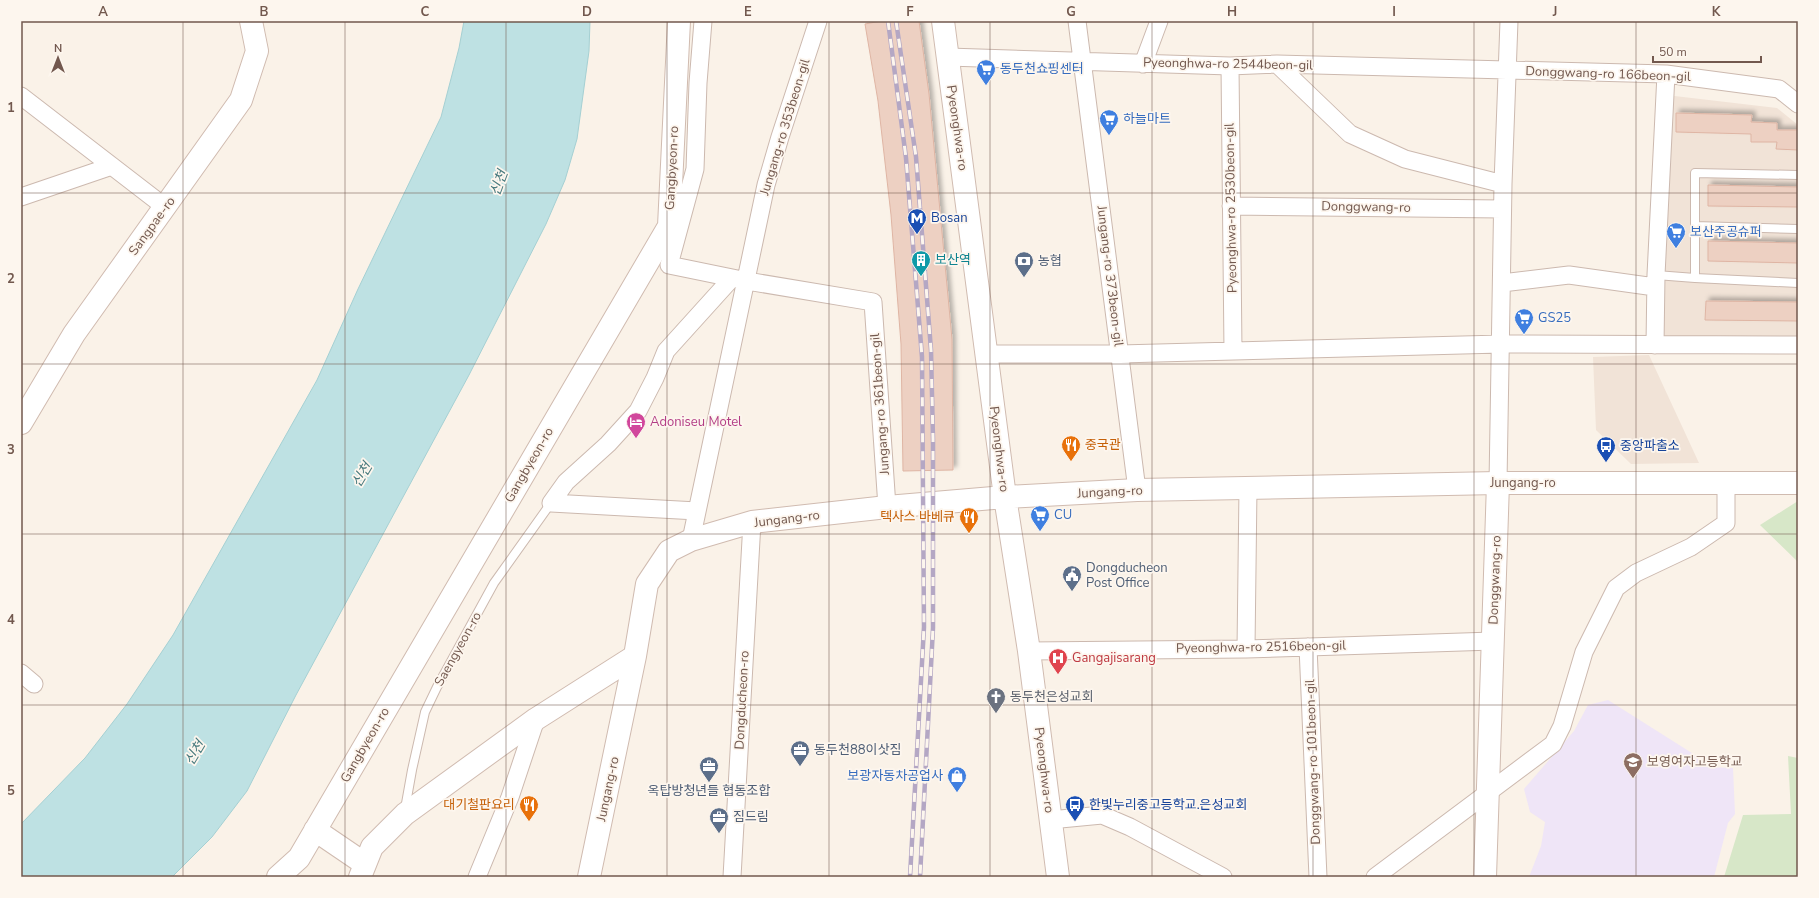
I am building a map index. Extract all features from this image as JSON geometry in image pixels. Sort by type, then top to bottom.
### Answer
[{"type":"main road","name":"Sangpae-ro","points":[[21,423],[74,334],[241,100],[257,51],[251,21]]},
{"type":"main road","name":"Gangbyeon-ro","points":[[278,877],[299,858],[669,226],[679,21]]},
{"type":"main road","name":"Pyeonghwa-ro","points":[[943,21],[1005,497],[1029,650],[1058,877]]},
{"type":"main road","name":"Jungang-ro","points":[[590,877],[635,656],[647,584],[669,551],[690,540],[752,522],[887,507],[1005,497],[1136,490],[1498,483],[1798,483]]},
{"type":"main road","name":"Donggwang-ro","points":[[1486,877],[1498,483]]},
{"type":"main road","points":[[315,830],[363,871],[372,847],[404,814],[536,719],[635,656]]},
{"type":"street","points":[[703,21],[694,169],[669,265],[740,280]]},
{"type":"street","name":"Jungang-ro 353beon-gil","points":[[690,540],[697,511],[740,280],[780,137],[818,21]]},
{"type":"street","name":"Jungang-ro 373beon-gil","points":[[1076,21],[1120,354],[1136,490]]},
{"type":"street","points":[[1143,64],[1159,21]]},
{"type":"street","name":"Donggwang-ro","points":[[1498,483],[1502,209],[1509,21]]},
{"type":"street","name":"Pyeonghwa-ro 2544beon-gil","points":[[948,57],[1143,64],[1230,66],[1277,64],[1508,70]]},
{"type":"street","points":[[1277,64],[1350,134],[1405,159],[1503,184]]},
{"type":"street","name":"Pyeonghwa-ro 2530beon-gil","points":[[1230,66],[1233,351]]},
{"type":"street","name":"Donggwang-ro 166beon-gil","points":[[1508,70],[1666,74],[1780,89],[1798,104]]},
{"type":"street","points":[[1655,345],[1655,281],[1666,74]]},
{"type":"street","points":[[21,96],[165,207]]},
{"type":"street","points":[[21,198],[112,166]]},
{"type":"street","name":"Donggwang-ro","points":[[1231,206],[1502,209]]},
{"type":"street","points":[[1502,282],[1568,275],[1655,281]]},
{"type":"street","points":[[551,503],[566,482],[608,444],[638,410],[655,378],[666,351],[740,280]]},
{"type":"street","name":"Jungang-ro 361beon-gil","points":[[740,280],[873,302],[887,507]]},
{"type":"street","points":[[987,354],[1120,354],[1501,344],[1798,345]]},
{"type":"street","points":[[1375,877],[1553,744],[1562,726],[1584,652],[1616,588],[1636,573],[1691,547],[1726,523],[1726,483]]},
{"type":"street","points":[[1246,649],[1248,488]]},
{"type":"street","points":[[551,503],[697,511]]},
{"type":"street","name":"Dongducheon-ro","points":[[732,877],[752,522]]},
{"type":"street","name":"Pyeonghwa-ro 2516beon-gil","points":[[1029,650],[1246,649],[1492,641]]},
{"type":"street","name":"Donggwang-ro 101beon-gil","points":[[1308,647],[1318,877]]},
{"type":"street","points":[[21,673],[34,684]]},
{"type":"street","points":[[477,877],[510,797],[536,719]]},
{"type":"street","points":[[1050,820],[1102,815],[1130,827],[1223,877]]},
{"type":"lane","points":[[1695,278],[1695,173],[1798,175]]},
{"type":"lane","points":[[1695,226],[1798,229]]},
{"type":"lane","points":[[1655,281],[1695,278],[1798,283]]},
{"type":"lane","name":"Saengyeon-ro","points":[[404,814],[425,712],[437,687],[494,583],[551,503]]},
{"type":"shaded area","points":[[1666,95],[1777,108],[1798,125],[1798,339],[1658,341]]},
{"type":"shaded area","points":[[1649,355],[1699,463],[1631,464],[1596,430],[1593,357]]},
{"type":"shaded area","name":"보영여자고등학교","points":[[1608,700],[1695,755],[1707,767],[1733,768],[1735,814],[1728,823],[1714,877],[1529,877],[1541,846],[1545,822],[1530,812],[1524,789],[1574,731],[1588,705]]},
{"type":"green space","points":[[1798,501],[1798,562],[1760,525]]},
{"type":"green space","points":[[1788,756],[1798,758],[1798,877],[1724,877],[1743,815],[1791,814]]},
{"type":"water","name":"신천","points":[[464,21],[590,21],[589,51],[577,139],[565,180],[546,224],[469,375],[296,695],[247,791],[212,837],[172,877],[21,877],[21,824],[85,758],[127,704],[173,635],[317,380],[358,289],[441,117],[459,48]]},
{"type":"building","name":"보산역","points":[[881,21],[919,21],[929,94],[952,339],[953,470],[903,471],[901,344],[891,215],[878,101],[865,24]]},
{"type":"building","points":[[1676,113],[1752,115],[1751,122],[1777,123],[1777,130],[1798,130],[1798,150],[1776,149],[1777,142],[1751,142],[1751,134],[1676,132]]},
{"type":"building","points":[[1708,185],[1798,187],[1798,207],[1708,206]]},
{"type":"building","points":[[1708,241],[1798,243],[1798,263],[1708,261]]},
{"type":"building","points":[[1706,301],[1798,302],[1798,321],[1705,320]]},
{"type":"railway","points":[[888,21],[906,158],[922,357],[924,627],[910,877]]},
{"type":"railway","points":[[896,21],[916,157],[931,350],[933,439],[933,628],[920,877]]},
{"type":"place","name":"동두천쇼핑센터","points":[[986,86]]},
{"type":"place","name":"하늘마트","points":[[1109,136]]},
{"type":"place","name":"Bosan","points":[[917,235]]},
{"type":"place","name":"보산주공슈퍼","points":[[1676,249]]},
{"type":"place","name":"보산역","points":[[921,277]]},
{"type":"place","name":"농협","points":[[1024,278]]},
{"type":"place","name":"GS25","points":[[1524,335]]},
{"type":"place","name":"Adoniseu Motel","points":[[636,439]]},
{"type":"place","name":"중국관","points":[[1071,462]]},
{"type":"place","name":"중앙파출소","points":[[1606,463]]},
{"type":"place","name":"CU","points":[[1040,532]]},
{"type":"place","name":"텍사스 바베큐","points":[[969,534]]},
{"type":"place","name":"Dongducheon Post Office","points":[[1072,592]]},
{"type":"place","name":"Gangajisarang","points":[[1058,675]]},
{"type":"place","name":"동두천은성교회","points":[[996,714]]},
{"type":"place","name":"동두천88이삿짐","points":[[800,767]]},
{"type":"place","name":"보영여자고등학교","points":[[1633,779]]},
{"type":"place","name":"옥탑방청년들 협동조합","points":[[709,783]]},
{"type":"place","name":"보광자동차공업사","points":[[957,793]]},
{"type":"place","name":"대기철판요리","points":[[529,822]]},
{"type":"place","name":"한빛누리중고등학교.은성교회","points":[[1075,822]]},
{"type":"place","name":"짐드림","points":[[719,834]]}]
